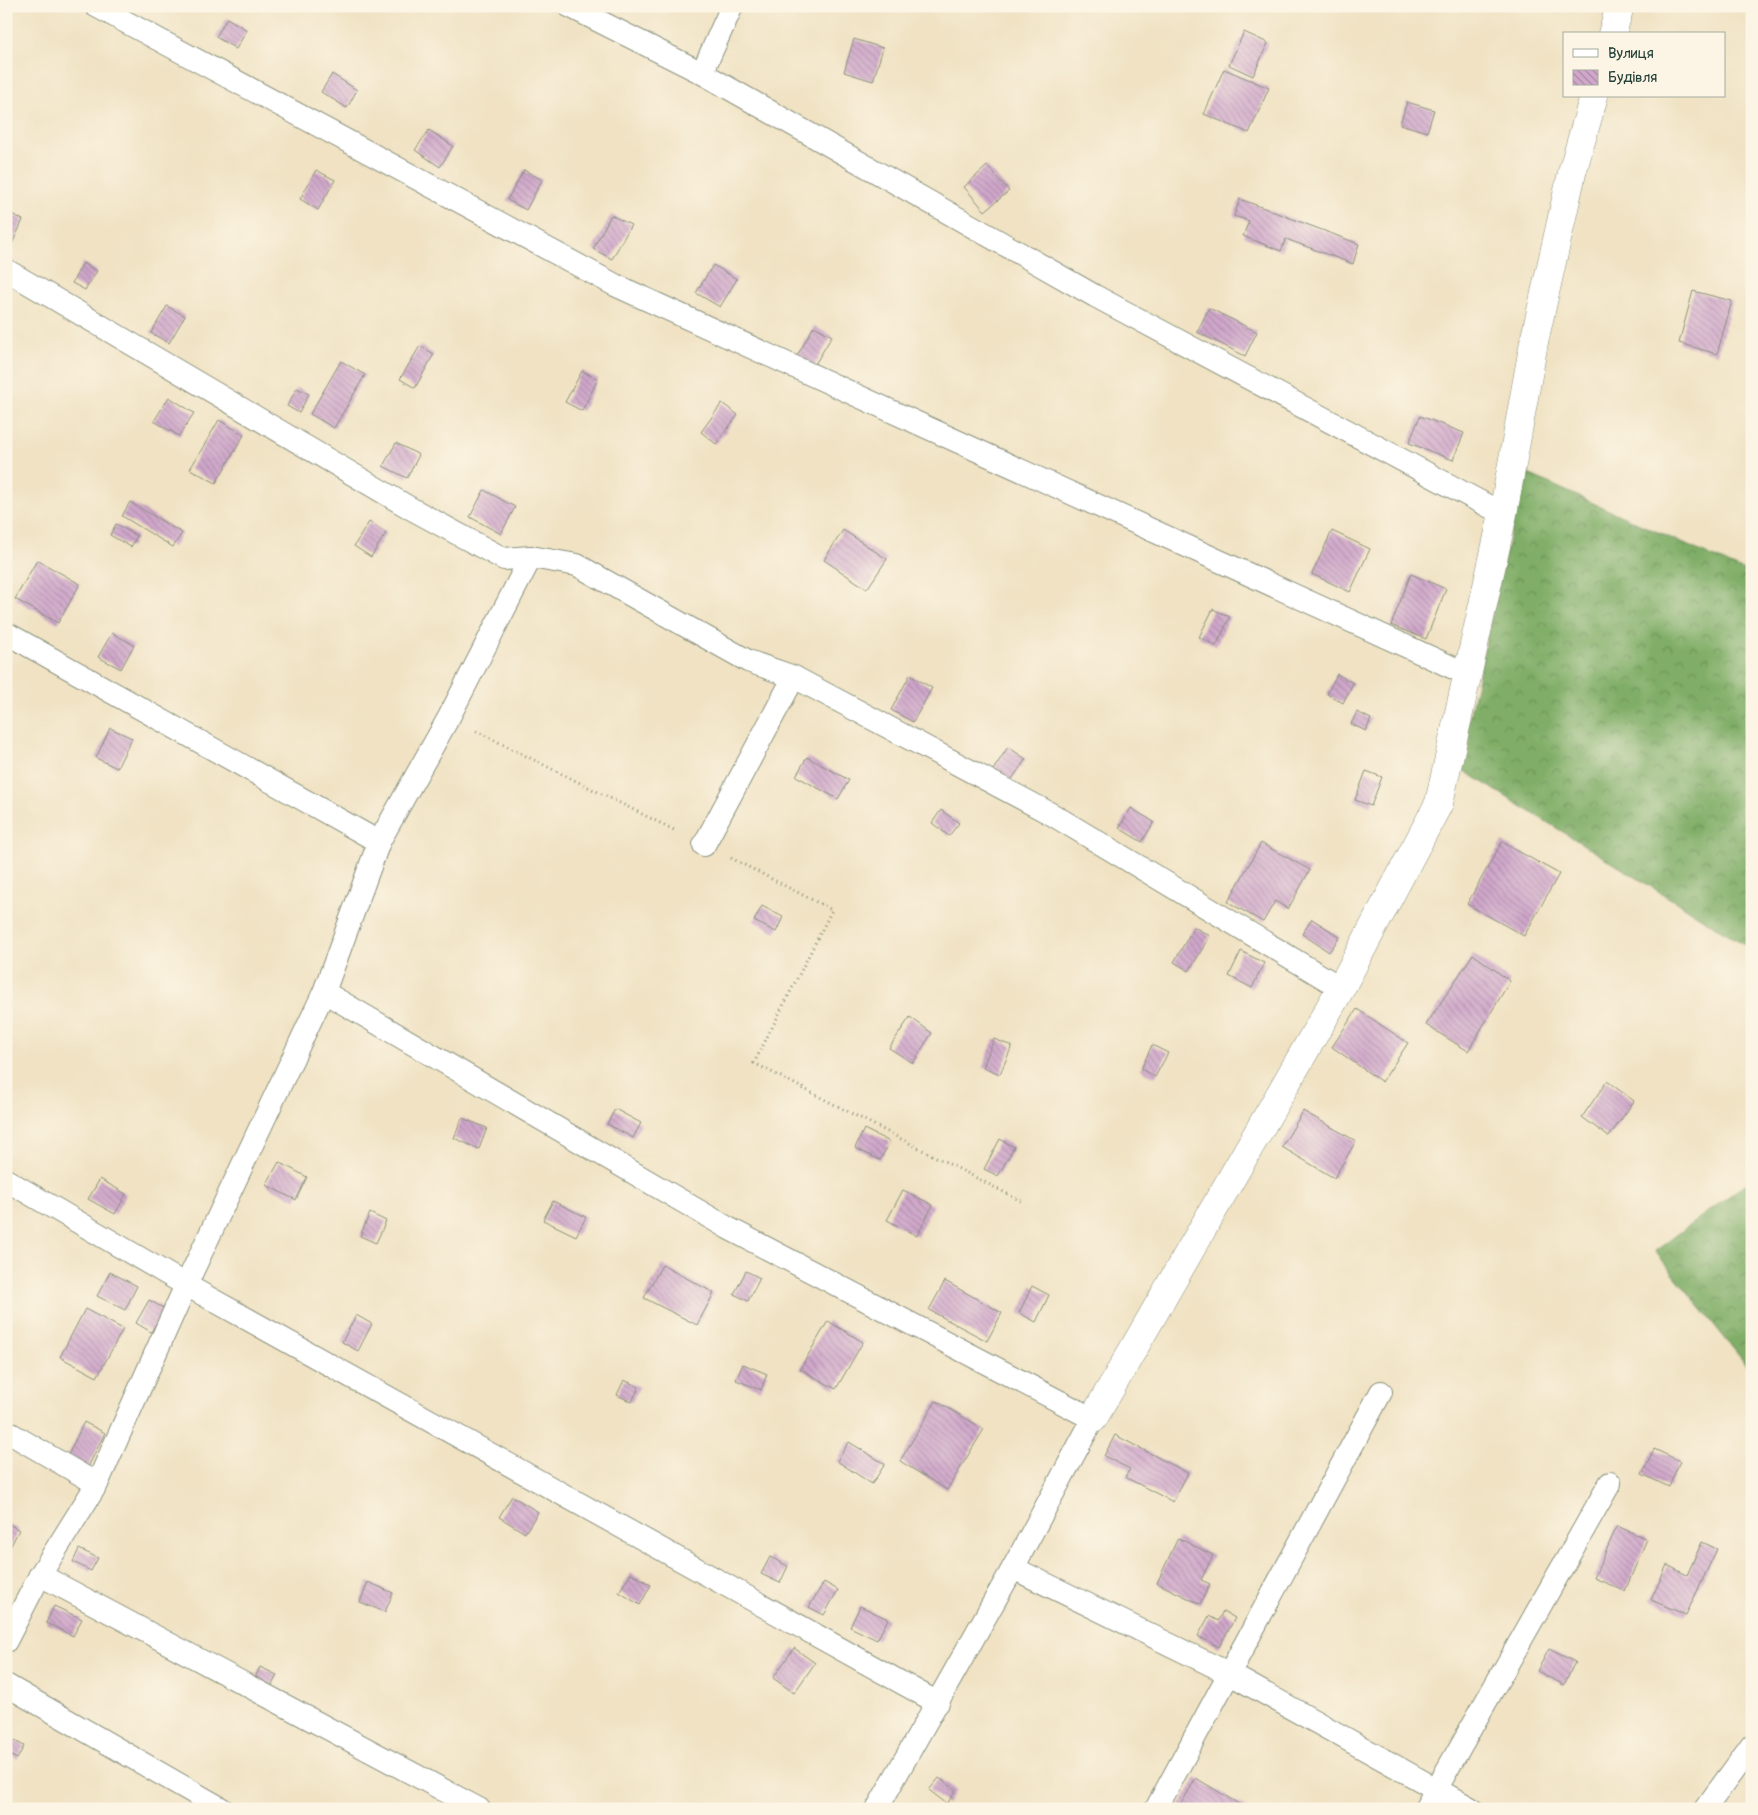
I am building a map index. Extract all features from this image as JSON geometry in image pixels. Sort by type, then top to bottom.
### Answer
[{"type":"street","points":[[1613,32],[1620,6]]},
{"type":"street","points":[[1093,1419],[1341,988],[1439,802],[1469,675],[1503,514],[1536,333],[1572,173],[1593,98]]},
{"type":"lane","points":[[96,6],[615,285],[1469,675]]},
{"type":"lane","points":[[569,6],[702,73],[1095,296],[1503,514]]},
{"type":"lane","points":[[702,73],[732,6]]},
{"type":"lane","points":[[6,270],[410,508],[504,559],[531,556],[578,565],[748,661],[794,677],[1053,814],[1341,988]]},
{"type":"lane","points":[[6,1641],[40,1575],[97,1484],[186,1285],[324,992],[379,842],[449,717],[531,556]]},
{"type":"lane","points":[[6,633],[379,842]]},
{"type":"lane","points":[[704,845],[794,677]]},
{"type":"lane","points":[[324,992],[728,1228],[1093,1419],[938,1704],[877,1809]]},
{"type":"lane","points":[[6,1180],[186,1285],[938,1704]]},
{"type":"lane","points":[[1156,1809],[1381,1392]]},
{"type":"lane","points":[[6,1431],[97,1484]]},
{"type":"lane","points":[[1425,1809],[1610,1483]]},
{"type":"lane","points":[[1013,1568],[1230,1674],[1472,1809]]},
{"type":"lane","points":[[40,1575],[479,1809]]},
{"type":"lane","points":[[6,1685],[222,1809]]},
{"type":"lane","points":[[1705,1809],[1752,1745]]},
{"type":"path","points":[[449,717],[832,910],[754,1063],[1023,1202]]},
{"type":"green space","points":[[1524,472],[1744,571],[1752,543],[1752,949],[1458,767]]},
{"type":"green space","points":[[1752,1179],[1752,1372],[1655,1251]]},
{"type":"building","points":[[227,18],[247,30],[236,49],[216,37]]},
{"type":"building","points":[[1244,32],[1268,43],[1253,76],[1229,65]]},
{"type":"building","points":[[854,39],[883,48],[873,81],[844,72]]},
{"type":"building","points":[[1224,69],[1269,88],[1249,133],[1204,114]]},
{"type":"building","points":[[332,74],[357,90],[347,108],[321,92]]},
{"type":"building","points":[[1407,102],[1434,110],[1427,132],[1400,124]]},
{"type":"building","points":[[429,130],[453,146],[440,167],[415,150]]},
{"type":"building","points":[[987,166],[1009,191],[985,211],[964,187]]},
{"type":"building","points":[[316,170],[335,180],[318,210],[300,199]]},
{"type":"building","points":[[524,170],[542,180],[526,210],[507,200]]},
{"type":"building","points":[[1240,199],[1359,244],[1353,264],[1286,239],[1281,251],[1243,236],[1249,221],[1234,216]]},
{"type":"building","points":[[12,214],[23,220],[12,244],[6,241],[6,225]]},
{"type":"building","points":[[611,215],[631,225],[612,259],[593,249]]},
{"type":"building","points":[[83,263],[97,271],[85,290],[72,283]]},
{"type":"building","points":[[713,265],[737,279],[720,307],[696,293]]},
{"type":"building","points":[[1693,291],[1732,301],[1717,354],[1679,343]]},
{"type":"building","points":[[167,306],[185,316],[169,343],[151,333]]},
{"type":"building","points":[[1209,308],[1257,332],[1245,356],[1197,332]]},
{"type":"building","points":[[814,326],[832,336],[814,366],[797,356]]},
{"type":"building","points":[[420,346],[434,354],[415,388],[400,379]]},
{"type":"building","points":[[341,361],[365,375],[334,428],[310,414]]},
{"type":"building","points":[[582,371],[598,379],[582,411],[565,402]]},
{"type":"building","points":[[297,388],[309,394],[299,413],[287,406]]},
{"type":"building","points":[[169,397],[194,413],[179,436],[154,421]]},
{"type":"building","points":[[722,403],[738,415],[716,444],[701,432]]},
{"type":"building","points":[[1420,416],[1464,433],[1453,460],[1409,443]]},
{"type":"building","points":[[219,420],[244,435],[216,483],[190,469]]},
{"type":"building","points":[[396,443],[419,455],[407,478],[383,466]]},
{"type":"building","points":[[484,490],[515,507],[501,534],[470,517]]},
{"type":"building","points":[[130,502],[182,533],[173,547],[122,516]]},
{"type":"building","points":[[369,522],[386,533],[371,557],[354,546]]},
{"type":"building","points":[[116,524],[137,536],[131,547],[110,535]]},
{"type":"building","points":[[843,530],[887,559],[867,589],[824,560]]},
{"type":"building","points":[[1332,531],[1370,549],[1350,592],[1312,574]]},
{"type":"building","points":[[37,560],[80,584],[58,623],[15,599]]},
{"type":"building","points":[[1411,574],[1446,589],[1426,639],[1391,625]]},
{"type":"building","points":[[1213,609],[1230,617],[1216,646],[1199,637]]},
{"type":"building","points":[[112,633],[134,645],[121,669],[98,657]]},
{"type":"building","points":[[1337,674],[1353,683],[1343,703],[1327,694]]},
{"type":"building","points":[[910,675],[932,688],[913,722],[891,710]]},
{"type":"building","points":[[1357,712],[1371,719],[1366,731],[1351,724]]},
{"type":"building","points":[[110,728],[132,738],[117,768],[96,758]]},
{"type":"building","points":[[1008,747],[1026,759],[1010,782],[993,770]]},
{"type":"building","points":[[807,757],[849,780],[838,799],[796,776]]},
{"type":"building","points":[[1366,771],[1382,777],[1371,806],[1355,800]]},
{"type":"building","points":[[1131,808],[1154,822],[1142,842],[1119,828]]},
{"type":"building","points":[[941,810],[959,823],[949,836],[932,823]]},
{"type":"building","points":[[1502,842],[1559,874],[1524,936],[1467,904]]},
{"type":"building","points":[[1261,843],[1310,870],[1288,909],[1275,901],[1263,922],[1228,902]]},
{"type":"building","points":[[762,906],[783,917],[776,932],[754,921]]},
{"type":"building","points":[[1312,919],[1340,937],[1329,952],[1302,934]]},
{"type":"building","points":[[1194,927],[1210,936],[1189,971],[1174,962]]},
{"type":"building","points":[[1241,951],[1264,963],[1252,988],[1229,976]]},
{"type":"building","points":[[1473,954],[1510,981],[1468,1051],[1426,1025]]},
{"type":"building","points":[[1357,1009],[1408,1043],[1382,1082],[1332,1047]]},
{"type":"building","points":[[910,1017],[932,1033],[913,1063],[889,1048]]},
{"type":"building","points":[[994,1039],[1012,1046],[1000,1074],[983,1067]]},
{"type":"building","points":[[1152,1045],[1168,1053],[1155,1077],[1141,1069]]},
{"type":"building","points":[[1607,1081],[1634,1101],[1609,1137],[1582,1117]]},
{"type":"building","points":[[615,1109],[641,1123],[633,1138],[607,1124]]},
{"type":"building","points":[[1303,1111],[1356,1141],[1334,1178],[1282,1147]]},
{"type":"building","points":[[462,1118],[487,1128],[479,1149],[454,1138]]},
{"type":"building","points":[[864,1129],[890,1142],[880,1160],[855,1148]]},
{"type":"building","points":[[1000,1139],[1014,1147],[998,1176],[984,1169]]},
{"type":"building","points":[[279,1162],[307,1177],[296,1200],[266,1185]]},
{"type":"building","points":[[100,1179],[126,1194],[115,1214],[88,1199]]},
{"type":"building","points":[[903,1190],[933,1205],[917,1236],[887,1220]]},
{"type":"building","points":[[553,1201],[586,1217],[576,1236],[543,1220]]},
{"type":"building","points":[[370,1213],[386,1221],[376,1243],[360,1236]]},
{"type":"building","points":[[662,1265],[714,1293],[697,1325],[644,1298]]},
{"type":"building","points":[[746,1271],[760,1278],[748,1301],[734,1294]]},
{"type":"building","points":[[110,1272],[137,1286],[125,1310],[97,1296]]},
{"type":"building","points":[[945,1281],[1002,1313],[987,1341],[929,1310]]},
{"type":"building","points":[[1032,1286],[1049,1295],[1036,1322],[1019,1313]]},
{"type":"building","points":[[149,1300],[165,1309],[151,1332],[136,1323]]},
{"type":"building","points":[[85,1309],[123,1329],[97,1377],[60,1357]]},
{"type":"building","points":[[356,1315],[372,1324],[358,1351],[342,1342]]},
{"type":"building","points":[[828,1321],[863,1342],[836,1389],[800,1369]]},
{"type":"building","points":[[743,1364],[767,1374],[761,1390],[736,1380]]},
{"type":"building","points":[[624,1380],[639,1387],[632,1402],[617,1395]]},
{"type":"building","points":[[936,1401],[984,1429],[947,1490],[900,1461]]},
{"type":"building","points":[[84,1422],[105,1433],[88,1467],[67,1457]]},
{"type":"building","points":[[1115,1435],[1188,1473],[1173,1502],[1125,1477],[1130,1469],[1104,1456]]},
{"type":"building","points":[[849,1442],[885,1464],[872,1484],[837,1461]]},
{"type":"building","points":[[1654,1449],[1680,1461],[1669,1487],[1642,1474]]},
{"type":"building","points":[[512,1496],[538,1512],[525,1533],[499,1517]]},
{"type":"building","points":[[7,1523],[19,1530],[10,1547],[6,1545]]},
{"type":"building","points":[[1617,1526],[1647,1539],[1625,1591],[1594,1578]]},
{"type":"building","points":[[1178,1538],[1213,1555],[1201,1580],[1210,1584],[1200,1604],[1157,1583]]},
{"type":"building","points":[[1702,1542],[1717,1549],[1686,1615],[1651,1600],[1667,1565],[1687,1575]]},
{"type":"building","points":[[79,1549],[98,1558],[91,1571],[73,1562]]},
{"type":"building","points":[[770,1557],[788,1566],[780,1583],[761,1574]]},
{"type":"building","points":[[631,1573],[651,1585],[640,1605],[619,1592]]},
{"type":"building","points":[[368,1582],[393,1593],[385,1612],[360,1602]]},
{"type":"building","points":[[824,1582],[838,1590],[824,1615],[809,1607]]},
{"type":"building","points":[[54,1606],[82,1619],[73,1636],[46,1623]]},
{"type":"building","points":[[860,1606],[888,1619],[877,1640],[850,1627]]},
{"type":"building","points":[[1223,1611],[1235,1618],[1219,1647],[1198,1636],[1209,1616],[1218,1621]]},
{"type":"building","points":[[794,1648],[815,1663],[794,1693],[773,1678]]},
{"type":"building","points":[[1549,1649],[1575,1662],[1564,1685],[1537,1671]]},
{"type":"building","points":[[260,1667],[277,1675],[271,1687],[254,1680]]},
{"type":"building","points":[[6,1736],[24,1746],[17,1759],[6,1753]]},
{"type":"building","points":[[939,1778],[956,1790],[947,1804],[929,1790]]},
{"type":"building","points":[[1196,1778],[1247,1809],[1178,1809]]}]
